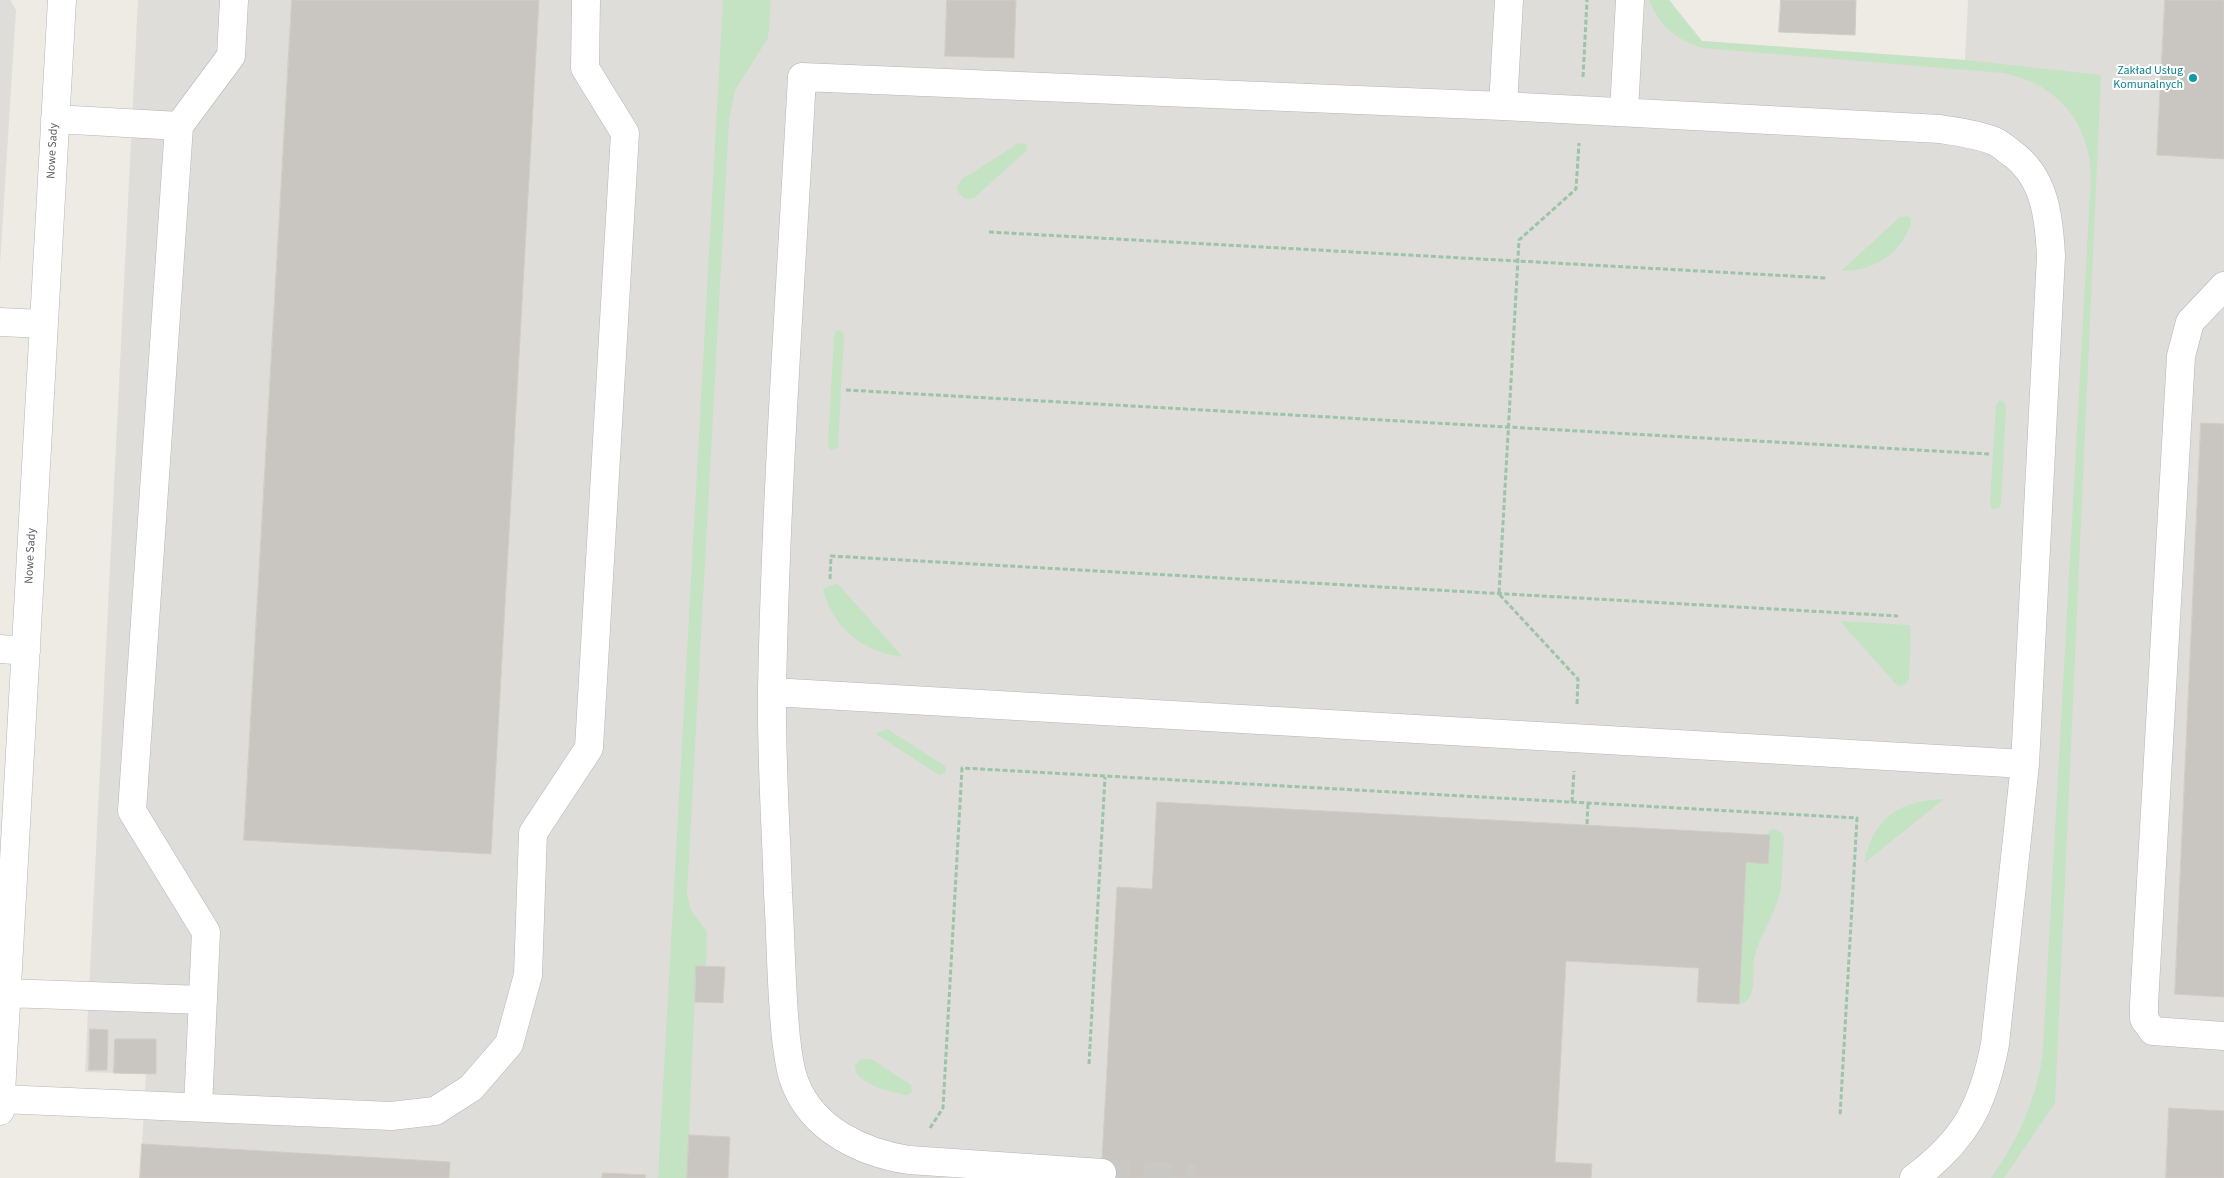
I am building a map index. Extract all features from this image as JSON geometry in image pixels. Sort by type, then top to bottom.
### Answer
[{"type":"street","name":"Nowe Sady","points":[[0,1111],[6,993],[13,650],[43,324],[62,0]]},
{"type":"street","points":[[198,1107],[206,932],[132,811],[179,126],[231,56],[234,0]]},
{"type":"street","points":[[1,1099],[391,1116],[435,1111],[471,1088],[509,1044],[528,975],[533,833],[589,748],[625,133],[585,68],[586,0]]},
{"type":"street","points":[[1503,106],[1509,0]]},
{"type":"street","points":[[1624,112],[1630,0]]},
{"type":"street","points":[[1102,1173],[909,1160],[883,1156],[850,1142],[825,1125],[805,1102],[794,1082],[784,1015],[773,763],[772,692],[779,502],[802,77],[1503,106],[1949,130],[1995,141],[2018,158],[2035,179],[2045,201],[2051,256],[2025,764],[1996,1035],[1990,1071],[1980,1100],[1964,1130],[1940,1159],[1914,1178]]},
{"type":"street","points":[[55,119],[179,126]]},
{"type":"street","points":[[2224,286],[2190,322],[2181,356],[2144,1004],[2144,1019],[2153,1031],[2224,1036]]},
{"type":"street","points":[[0,322],[43,324]]},
{"type":"street","points":[[772,692],[2025,764]]},
{"type":"street","points":[[6,993],[203,1000]]},
{"type":"path","points":[[1572,802],[1578,679],[1499,594],[1519,240],[1576,189],[1587,0]]},
{"type":"path","points":[[989,232],[1827,278]]},
{"type":"path","points":[[846,390],[1989,454]]},
{"type":"path","points":[[830,579],[831,556],[1898,616]]},
{"type":"path","points":[[909,1160],[943,1108],[962,768],[1858,818],[1840,1116]]},
{"type":"path","points":[[1089,1064],[1105,777]]},
{"type":"path","points":[[1587,824],[1588,803]]},
{"type":"shaded area","points":[[0,0],[10,0],[16,10],[0,265]]},
{"type":"shaded area","points":[[138,0],[1669,0],[1702,41],[1965,60],[1968,0],[2224,0],[2224,1178],[140,1178],[146,1074],[85,1072]]},
{"type":"green space","points":[[723,0],[771,0],[768,38],[735,90],[729,120],[687,894],[691,910],[707,932],[706,966],[696,966],[687,1178],[658,1178]]},
{"type":"green space","points":[[1649,0],[1669,0],[1702,41],[1965,60],[2101,75],[2055,1103],[2004,1178],[1991,1178],[2010,1148],[2025,1117],[2036,1085],[2043,1050],[2091,175],[2089,156],[2084,138],[2076,122],[2054,95],[2022,78],[2003,73],[1703,48],[1685,41],[1670,31],[1658,17]]},
{"type":"green space","points":[[1019,143],[1026,144],[1027,150],[974,198],[965,199],[958,192],[957,188],[962,179]]},
{"type":"green space","points":[[1907,216],[1910,218],[1911,225],[1906,236],[1892,253],[1875,264],[1864,268],[1841,271],[1899,218]]},
{"type":"green space","points":[[837,330],[843,332],[844,336],[838,448],[830,450],[828,445],[834,336]]},
{"type":"green space","points":[[2000,400],[2006,406],[2001,504],[2000,507],[1992,509],[1990,503],[1996,405]]},
{"type":"green space","points":[[837,583],[903,657],[875,650],[863,644],[842,627],[834,616],[823,589]]},
{"type":"green space","points":[[1840,621],[1909,625],[1911,630],[1909,678],[1907,683],[1901,686],[1896,684]]},
{"type":"green space","points":[[887,729],[945,766],[946,772],[939,775],[876,734]]},
{"type":"green space","points":[[1944,799],[1864,863],[1874,834],[1890,814],[1914,803]]},
{"type":"green space","points":[[1775,829],[1782,833],[1784,838],[1780,892],[1756,952],[1752,993],[1745,1002],[1739,1004],[1746,862],[1768,863],[1770,835],[1766,835],[1770,830]]},
{"type":"green space","points":[[861,1059],[871,1059],[911,1085],[912,1092],[907,1095],[900,1094],[867,1082],[856,1072],[855,1065]]},
{"type":"building","points":[[292,0],[539,0],[491,854],[244,840]]},
{"type":"building","points":[[947,0],[1016,0],[1014,58],[945,56]]},
{"type":"building","points":[[1781,0],[1856,0],[1855,35],[1779,32]]},
{"type":"building","name":"Zakład Usług Komunalnych","points":[[2165,0],[2224,0],[2224,159],[2157,155]]},
{"type":"building","points":[[2201,423],[2224,424],[2224,997],[2175,994]]},
{"type":"building","points":[[1157,802],[1770,835],[1768,864],[1746,862],[1739,1004],[1697,1002],[1699,968],[1566,961],[1555,1162],[1592,1164],[1591,1178],[1101,1178],[1117,887],[1152,889]]},
{"type":"building","points":[[696,966],[725,967],[723,1003],[695,1002]]},
{"type":"building","points":[[90,1029],[108,1030],[107,1070],[89,1070]]},
{"type":"building","points":[[115,1039],[156,1039],[156,1074],[114,1073]]},
{"type":"building","points":[[2169,1108],[2224,1111],[2224,1178],[2166,1178]]},
{"type":"building","points":[[689,1135],[730,1137],[728,1178],[687,1178]]},
{"type":"building","points":[[142,1144],[450,1162],[449,1178],[140,1178]]},
{"type":"building","points":[[603,1173],[646,1175],[645,1178],[602,1178]]},
{"type":"tunnel","points":[[1102,1173],[1195,1178]]},
{"type":"place","name":"Zakład Usług Komunalnych","points":[[2193,78]]}]
